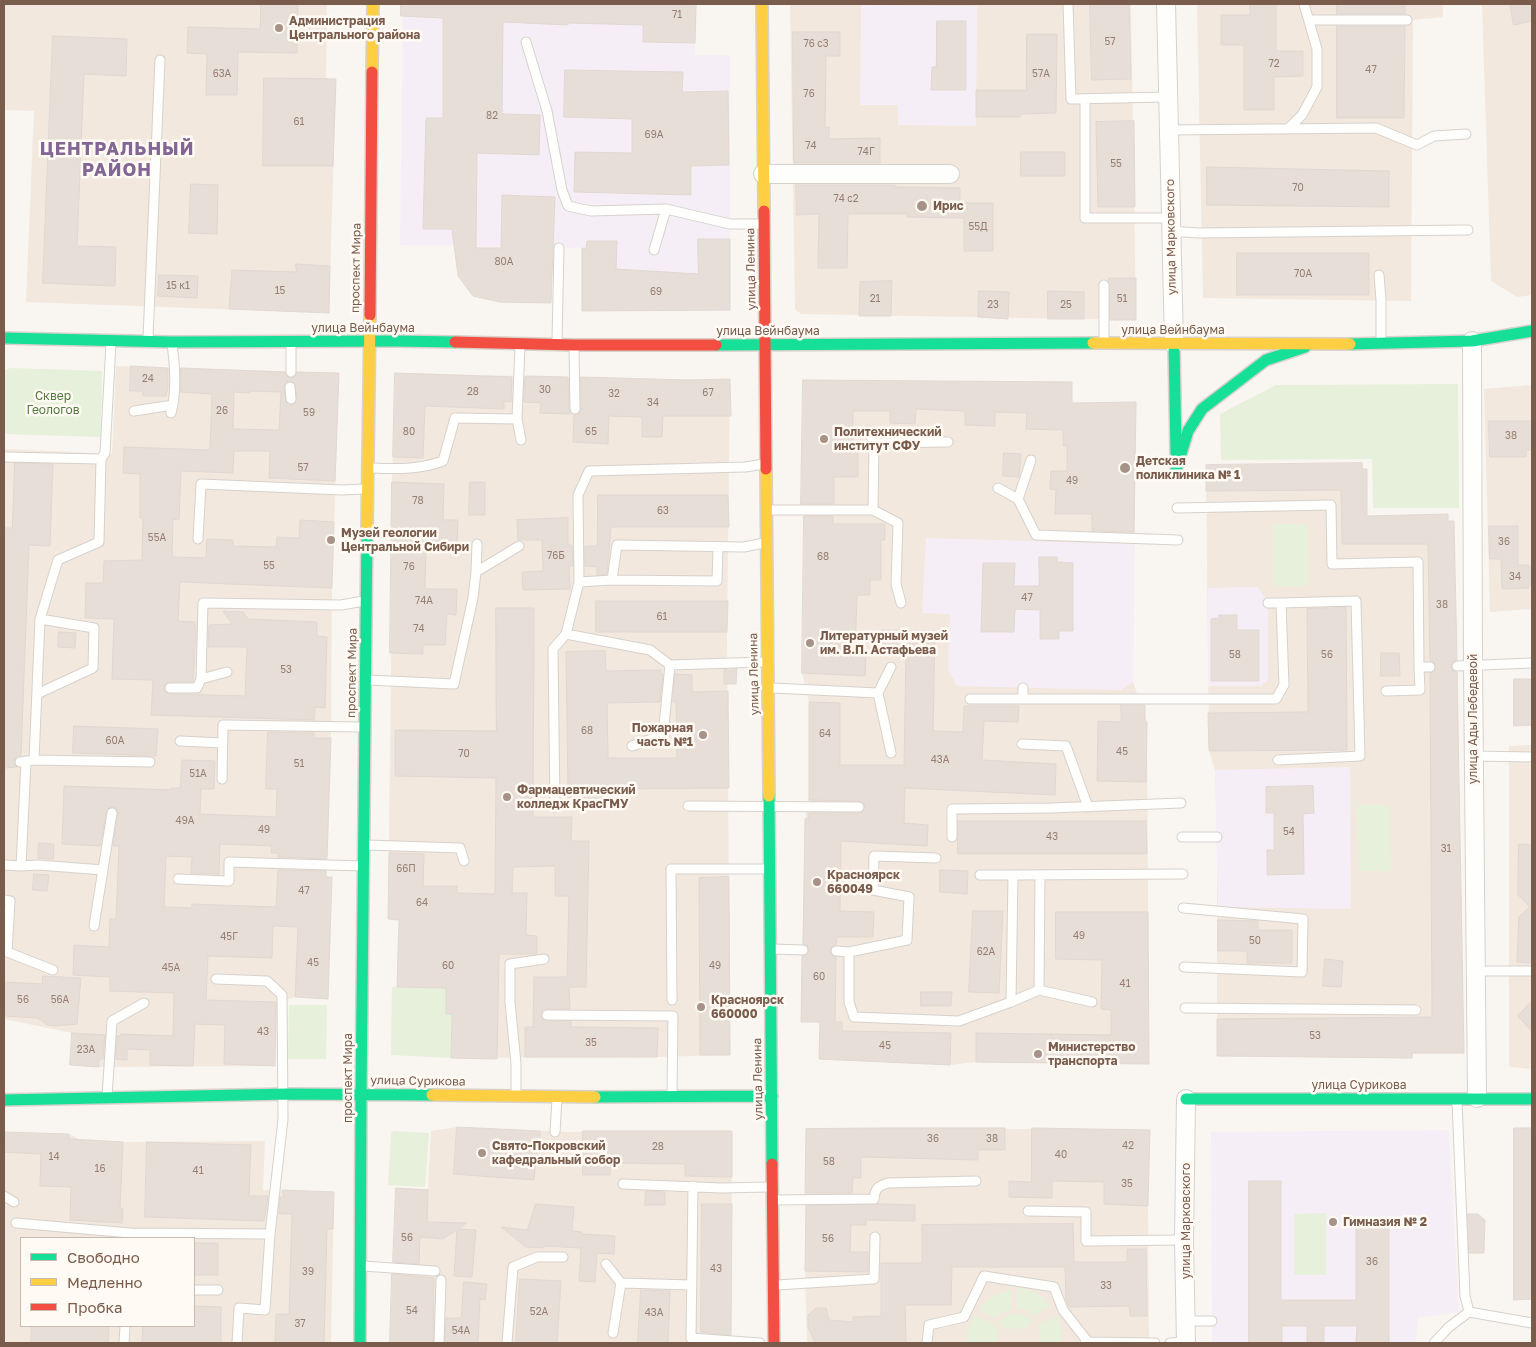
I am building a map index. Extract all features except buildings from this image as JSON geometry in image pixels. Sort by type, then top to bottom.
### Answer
[{"type":"main road","name":"проспект Мира","points":[[360,1343],[373,4]]},
{"type":"main road","name":"улица Ленина","points":[[762,4],[774,1343]]},
{"type":"main road","name":"улица Вейнбаума","points":[[4,338],[172,342],[520,343],[574,345],[1018,342],[1381,344],[1472,340],[1532,331]]},
{"type":"main road","name":"улица Марковского","points":[[1174,344],[1176,470],[1188,430],[1202,409],[1266,360],[1311,344]]},
{"type":"main road","name":"улица Сурикова","points":[[4,1100],[106,1100],[283,1094],[772,1096]]},
{"type":"main road","name":"улица Сурикова","points":[[1186,1099],[1532,1099]]},
{"type":"street","name":"улица Марковского","points":[[1166,4],[1174,344]]},
{"type":"street","points":[[763,174],[950,174]]},
{"type":"street","name":"улица Ады Лебедевой","points":[[1472,340],[1465,666],[1473,756],[1477,1098]]},
{"type":"street","name":"улица Марковского","points":[[1181,1343],[1186,1322],[1184,1240],[1186,1099]]},
{"type":"lane","points":[[1068,4],[1071,99],[1167,97]]},
{"type":"lane","points":[[1288,129],[1302,115],[1317,87],[1317,49],[1304,4]]},
{"type":"lane","points":[[1309,20],[1407,20]]},
{"type":"lane","points":[[526,42],[547,111],[562,190],[568,206],[591,211],[666,209],[730,224],[764,224]]},
{"type":"lane","points":[[148,340],[160,60]]},
{"type":"lane","points":[[1085,99],[1085,218],[1171,225],[1198,233],[1468,230]]},
{"type":"lane","points":[[1168,130],[1376,128],[1417,145],[1434,136],[1466,134]]},
{"type":"lane","points":[[654,250],[666,209]]},
{"type":"lane","points":[[557,344],[559,248]]},
{"type":"lane","points":[[1379,275],[1381,344]]},
{"type":"lane","points":[[1104,285],[1104,343]]},
{"type":"lane","points":[[21,866],[27,761],[36,694],[40,619],[58,560],[99,542],[101,459],[105,453],[111,340]]},
{"type":"lane","points":[[134,411],[172,409],[174,368],[172,342]]},
{"type":"lane","points":[[291,342],[291,372]]},
{"type":"lane","points":[[520,343],[517,419],[521,440]]},
{"type":"lane","points":[[574,345],[575,409]]},
{"type":"lane","points":[[290,387],[290,398]]},
{"type":"lane","points":[[368,468],[426,467],[443,461],[455,418],[517,419]]},
{"type":"lane","points":[[868,431],[874,443],[873,510]]},
{"type":"lane","points":[[874,443],[948,442]]},
{"type":"lane","points":[[4,457],[101,459]]},
{"type":"lane","points":[[1018,499],[1032,460]]},
{"type":"lane","points":[[554,807],[553,648],[566,634],[580,582],[578,495],[589,471],[745,467],[766,463]]},
{"type":"lane","points":[[198,539],[201,484],[342,490],[368,488]]},
{"type":"lane","points":[[998,488],[1018,499],[1036,535],[1178,540]]},
{"type":"lane","points":[[1177,508],[1331,505],[1332,564],[1418,562],[1420,690],[1386,691]]},
{"type":"lane","points":[[766,510],[873,510],[898,523],[896,584],[901,603]]},
{"type":"lane","points":[[612,580],[616,545],[744,547],[767,542]]},
{"type":"lane","points":[[365,680],[454,684],[473,598],[477,544]]},
{"type":"lane","points":[[476,572],[519,546]]},
{"type":"lane","points":[[580,582],[612,580],[717,581],[718,547]]},
{"type":"lane","points":[[170,688],[197,688],[201,679],[203,603],[341,605],[366,600]]},
{"type":"lane","points":[[1268,603],[1356,601],[1360,756],[1278,760]]},
{"type":"lane","points":[[970,699],[1276,700],[1284,685],[1281,603]]},
{"type":"lane","points":[[36,694],[93,668],[94,628],[40,619]]},
{"type":"lane","points":[[566,634],[650,650],[670,665],[768,662]]},
{"type":"lane","points":[[1465,666],[1532,663]]},
{"type":"lane","points":[[632,746],[663,735],[670,665]]},
{"type":"lane","points":[[891,667],[878,694],[891,753]]},
{"type":"lane","points":[[1419,667],[1430,667]]},
{"type":"lane","points":[[201,679],[227,672]]},
{"type":"lane","points":[[768,688],[878,694]]},
{"type":"lane","points":[[1023,688],[1023,699]]},
{"type":"lane","points":[[222,779],[223,725],[365,727]]},
{"type":"lane","points":[[180,742],[223,743]]},
{"type":"lane","points":[[1022,744],[1066,746],[1088,807]]},
{"type":"lane","points":[[1473,756],[1532,757]]},
{"type":"lane","points":[[27,761],[150,762]]},
{"type":"lane","points":[[952,838],[952,809],[1088,807],[1180,803]]},
{"type":"lane","points":[[688,806],[859,807]]},
{"type":"lane","points":[[94,926],[112,813]]},
{"type":"lane","points":[[1182,837],[1217,837]]},
{"type":"lane","points":[[364,845],[460,848],[464,861]]},
{"type":"lane","points":[[836,951],[849,952],[907,940],[909,897],[872,890],[874,856],[936,858]]},
{"type":"lane","points":[[178,879],[229,881],[229,862],[364,866]]},
{"type":"lane","points":[[4,865],[38,865],[102,870]]},
{"type":"lane","points":[[672,1000],[671,869],[770,869]]},
{"type":"lane","points":[[980,875],[1183,874]]},
{"type":"lane","points":[[1011,1002],[1013,875]]},
{"type":"lane","points":[[1038,990],[1040,875]]},
{"type":"lane","points":[[4,900],[10,900],[7,952],[53,970]]},
{"type":"lane","points":[[1183,908],[1303,919],[1302,972],[1184,967]]},
{"type":"lane","points":[[770,949],[803,950]]},
{"type":"lane","points":[[849,952],[849,1002],[854,1017],[959,1021],[1038,990],[1092,1002]]},
{"type":"lane","points":[[516,1096],[516,1064],[510,1002],[510,964],[544,959]]},
{"type":"lane","points":[[1475,971],[1532,972]]},
{"type":"lane","points":[[216,979],[267,981],[282,995],[283,1119],[270,1234],[265,1310],[239,1308],[237,1343]]},
{"type":"lane","points":[[106,1100],[112,1021],[144,1003]]},
{"type":"lane","points":[[1185,1008],[1416,1010]]},
{"type":"lane","points":[[548,1015],[672,1016],[672,1097]]},
{"type":"lane","points":[[555,1132],[557,1096]]},
{"type":"lane","points":[[1457,1098],[1465,1296],[1469,1312]]},
{"type":"lane","points":[[772,1200],[874,1199],[875,1190],[880,1185],[888,1182],[976,1181]]},
{"type":"lane","points":[[622,1184],[772,1187]]},
{"type":"lane","points":[[693,1186],[691,1338],[760,1343]]},
{"type":"lane","points":[[4,1196],[14,1202]]},
{"type":"lane","points":[[1028,1212],[1086,1212],[1086,1240],[1184,1240]]},
{"type":"lane","points":[[16,1223],[130,1236],[270,1234]]},
{"type":"lane","points":[[773,1286],[874,1279],[875,1237]]},
{"type":"lane","points":[[507,1343],[513,1268],[537,1257],[563,1257]]},
{"type":"lane","points":[[606,1264],[621,1283],[613,1333]]},
{"type":"lane","points":[[361,1266],[435,1271]]},
{"type":"lane","points":[[927,1343],[929,1325],[964,1317],[984,1276],[1054,1287],[1064,1310],[1086,1343],[1155,1343]]},
{"type":"lane","points":[[439,1343],[441,1280]]},
{"type":"lane","points":[[621,1283],[692,1286]]},
{"type":"lane","points":[[195,1290],[218,1290]]},
{"type":"lane","points":[[1434,1343],[1449,1327],[1469,1312],[1532,1323]]},
{"type":"lane","points":[[1186,1322],[1212,1321]]},
{"type":"lane","points":[[124,1343],[125,1327]]},
{"type":"shaded area","points":[[4,4],[327,4],[326,78],[336,79],[329,313],[26,302],[34,111],[4,110]]},
{"type":"shaded area","points":[[403,4],[697,4],[695,55],[730,55],[730,310],[582,311],[582,248],[400,245]]},
{"type":"shaded area","points":[[790,4],[1131,4],[1136,320],[801,314],[795,309]]},
{"type":"shaded area","points":[[1197,4],[1443,4],[1443,17],[1413,20],[1411,301],[1203,298]]},
{"type":"shaded area","points":[[1482,4],[1532,4],[1532,295],[1517,297],[1491,281]]},
{"type":"shaded area","points":[[861,5],[977,6],[976,126],[898,125],[898,105],[860,105]]},
{"type":"shaded area","points":[[116,366],[339,373],[332,588],[331,738],[327,855],[327,877],[332,877],[328,999],[295,997],[278,1003],[275,1066],[99,1067],[70,1065],[72,1033],[4,1019],[4,449],[112,454]]},
{"type":"shaded area","points":[[395,373],[685,380],[730,379],[727,632],[730,1055],[451,1058],[453,989],[397,987],[399,920],[388,919],[392,587],[391,517]]},
{"type":"shaded area","points":[[803,380],[1072,382],[1072,403],[1136,402],[1133,682],[1147,722],[1149,1064],[976,1062],[950,1065],[819,1059],[820,1022],[801,1022],[805,819],[809,796],[809,702],[802,673],[804,608],[804,523],[801,504]]},
{"type":"shaded area","points":[[1532,385],[1532,609],[1490,612],[1484,389]]},
{"type":"shaded area","points":[[1362,463],[1363,469],[1367,469],[1367,516],[1448,514],[1448,521],[1454,521],[1464,1053],[1413,1053],[1412,1058],[1217,1056],[1217,837],[1215,770],[1209,751],[1206,465]]},
{"type":"shaded area","points":[[926,538],[1135,544],[1133,682],[1121,690],[957,686],[948,669],[950,614],[922,613]]},
{"type":"shaded area","points":[[1258,587],[1268,603],[1268,680],[1261,686],[1208,686],[1208,588]]},
{"type":"shaded area","points":[[1532,745],[1532,1069],[1509,1067],[1509,746]]},
{"type":"shaded area","points":[[1350,767],[1351,909],[1218,907],[1215,770]]},
{"type":"shaded area","points":[[457,1127],[568,1132],[732,1131],[731,1343],[390,1343],[396,1188],[428,1189],[431,1131]]},
{"type":"shaded area","points":[[806,1129],[1150,1130],[1148,1206],[1149,1343],[807,1343],[805,1271]]},
{"type":"shaded area","name":"Гимназия № 2","points":[[1449,1130],[1459,1312],[1418,1318],[1416,1343],[1212,1343],[1211,1132]]},
{"type":"shaded area","points":[[4,1132],[69,1134],[79,1139],[123,1142],[265,1141],[263,1190],[334,1192],[331,1343],[4,1343]]},
{"type":"green space","name":"Сквер Геологов","points":[[11,368],[102,371],[101,437],[4,434],[4,370]]},
{"type":"green space","points":[[1458,384],[1459,508],[1373,508],[1372,459],[1221,460],[1220,414],[1276,385]]},
{"type":"green space","points":[[1273,524],[1307,524],[1308,586],[1273,586]]},
{"type":"green space","points":[[1357,805],[1389,805],[1391,871],[1359,871]]},
{"type":"green space","points":[[392,987],[453,988],[446,1000],[446,1014],[452,1014],[451,1058],[391,1055]]},
{"type":"green space","points":[[289,1005],[327,1005],[326,1059],[288,1059]]},
{"type":"green space","points":[[394,1131],[429,1133],[425,1187],[388,1185],[391,1133]]},
{"type":"green space","points":[[1326,1213],[1326,1275],[1294,1275],[1294,1214]]},
{"type":"green space","points":[[1018,1288],[1036,1293],[1044,1298],[1050,1306],[1033,1316],[1026,1310],[1017,1308]]},
{"type":"green space","points":[[1011,1289],[1011,1309],[995,1318],[978,1310],[992,1296]]},
{"type":"green space","points":[[1010,1314],[1024,1315],[1033,1321],[1022,1330],[1015,1328],[1005,1329],[998,1323]]},
{"type":"green space","points":[[974,1315],[996,1326],[997,1343],[967,1343],[967,1332]]},
{"type":"green space","points":[[1058,1315],[1061,1342],[1040,1343],[1038,1326]]},
{"type":"traffic: fast","points":[[1350,344],[1472,341],[1532,331]]},
{"type":"traffic: fast","points":[[4,338],[172,342],[455,342]]},
{"type":"traffic: fast","points":[[716,345],[1093,343]]},
{"type":"traffic: fast","points":[[1174,344],[1176,453]]},
{"type":"traffic: fast","points":[[1176,470],[1188,431],[1202,409],[1266,360],[1305,347]]},
{"type":"traffic: fast","points":[[361,1094],[367,529]]},
{"type":"traffic: fast","points":[[769,796],[772,1164]]},
{"type":"traffic: fast","points":[[4,1100],[288,1094],[432,1095]]},
{"type":"traffic: fast","points":[[360,1343],[361,1094]]},
{"type":"traffic: fast","points":[[595,1097],[772,1096]]},
{"type":"traffic: fast","points":[[1186,1099],[1532,1099]]},
{"type":"traffic: slow","points":[[372,72],[373,4]]},
{"type":"traffic: slow","points":[[762,4],[764,211]]},
{"type":"traffic: slow","points":[[367,529],[370,315]]},
{"type":"traffic: slow","points":[[1093,343],[1350,344]]},
{"type":"traffic: slow","points":[[766,469],[769,796]]},
{"type":"traffic: slow","points":[[432,1095],[595,1097]]},
{"type":"traffic: jam","points":[[370,315],[372,72]]},
{"type":"traffic: jam","points":[[764,211],[766,469]]},
{"type":"traffic: jam","points":[[455,342],[574,345],[716,345]]},
{"type":"traffic: jam","points":[[772,1164],[774,1343]]},
{"type":"place","name":"Администрация Центрального района","points":[[279,28]]},
{"type":"place","name":"Ирис","points":[[922,206]]},
{"type":"place","name":"Политехнический институт СФУ","points":[[824,439]]},
{"type":"place","name":"Детская поликлиника № 1","points":[[1125,468]]},
{"type":"place","name":"Музей геологии Центральной Сибири","points":[[331,540]]},
{"type":"place","name":"Литературный музей им. В.П. Астафьева","points":[[810,643]]},
{"type":"place","name":"Пожарная часть №1","points":[[703,735]]},
{"type":"place","name":"Фармацевтический колледж КрасГМУ","points":[[507,797]]},
{"type":"place","name":"Красноярск 660049","points":[[817,882]]},
{"type":"place","name":"Красноярск 660000","points":[[701,1007]]},
{"type":"place","name":"Министерство транспорта","points":[[1038,1054]]},
{"type":"place","name":"Свято-Покровский кафедральный собор","points":[[482,1153]]},
{"type":"place","name":"Гимназия № 2","points":[[1333,1222]]},
{"type":"district","name":"ЦЕНТРАЛЬНЫЙ РАЙОН","points":[[117,159]]}]
